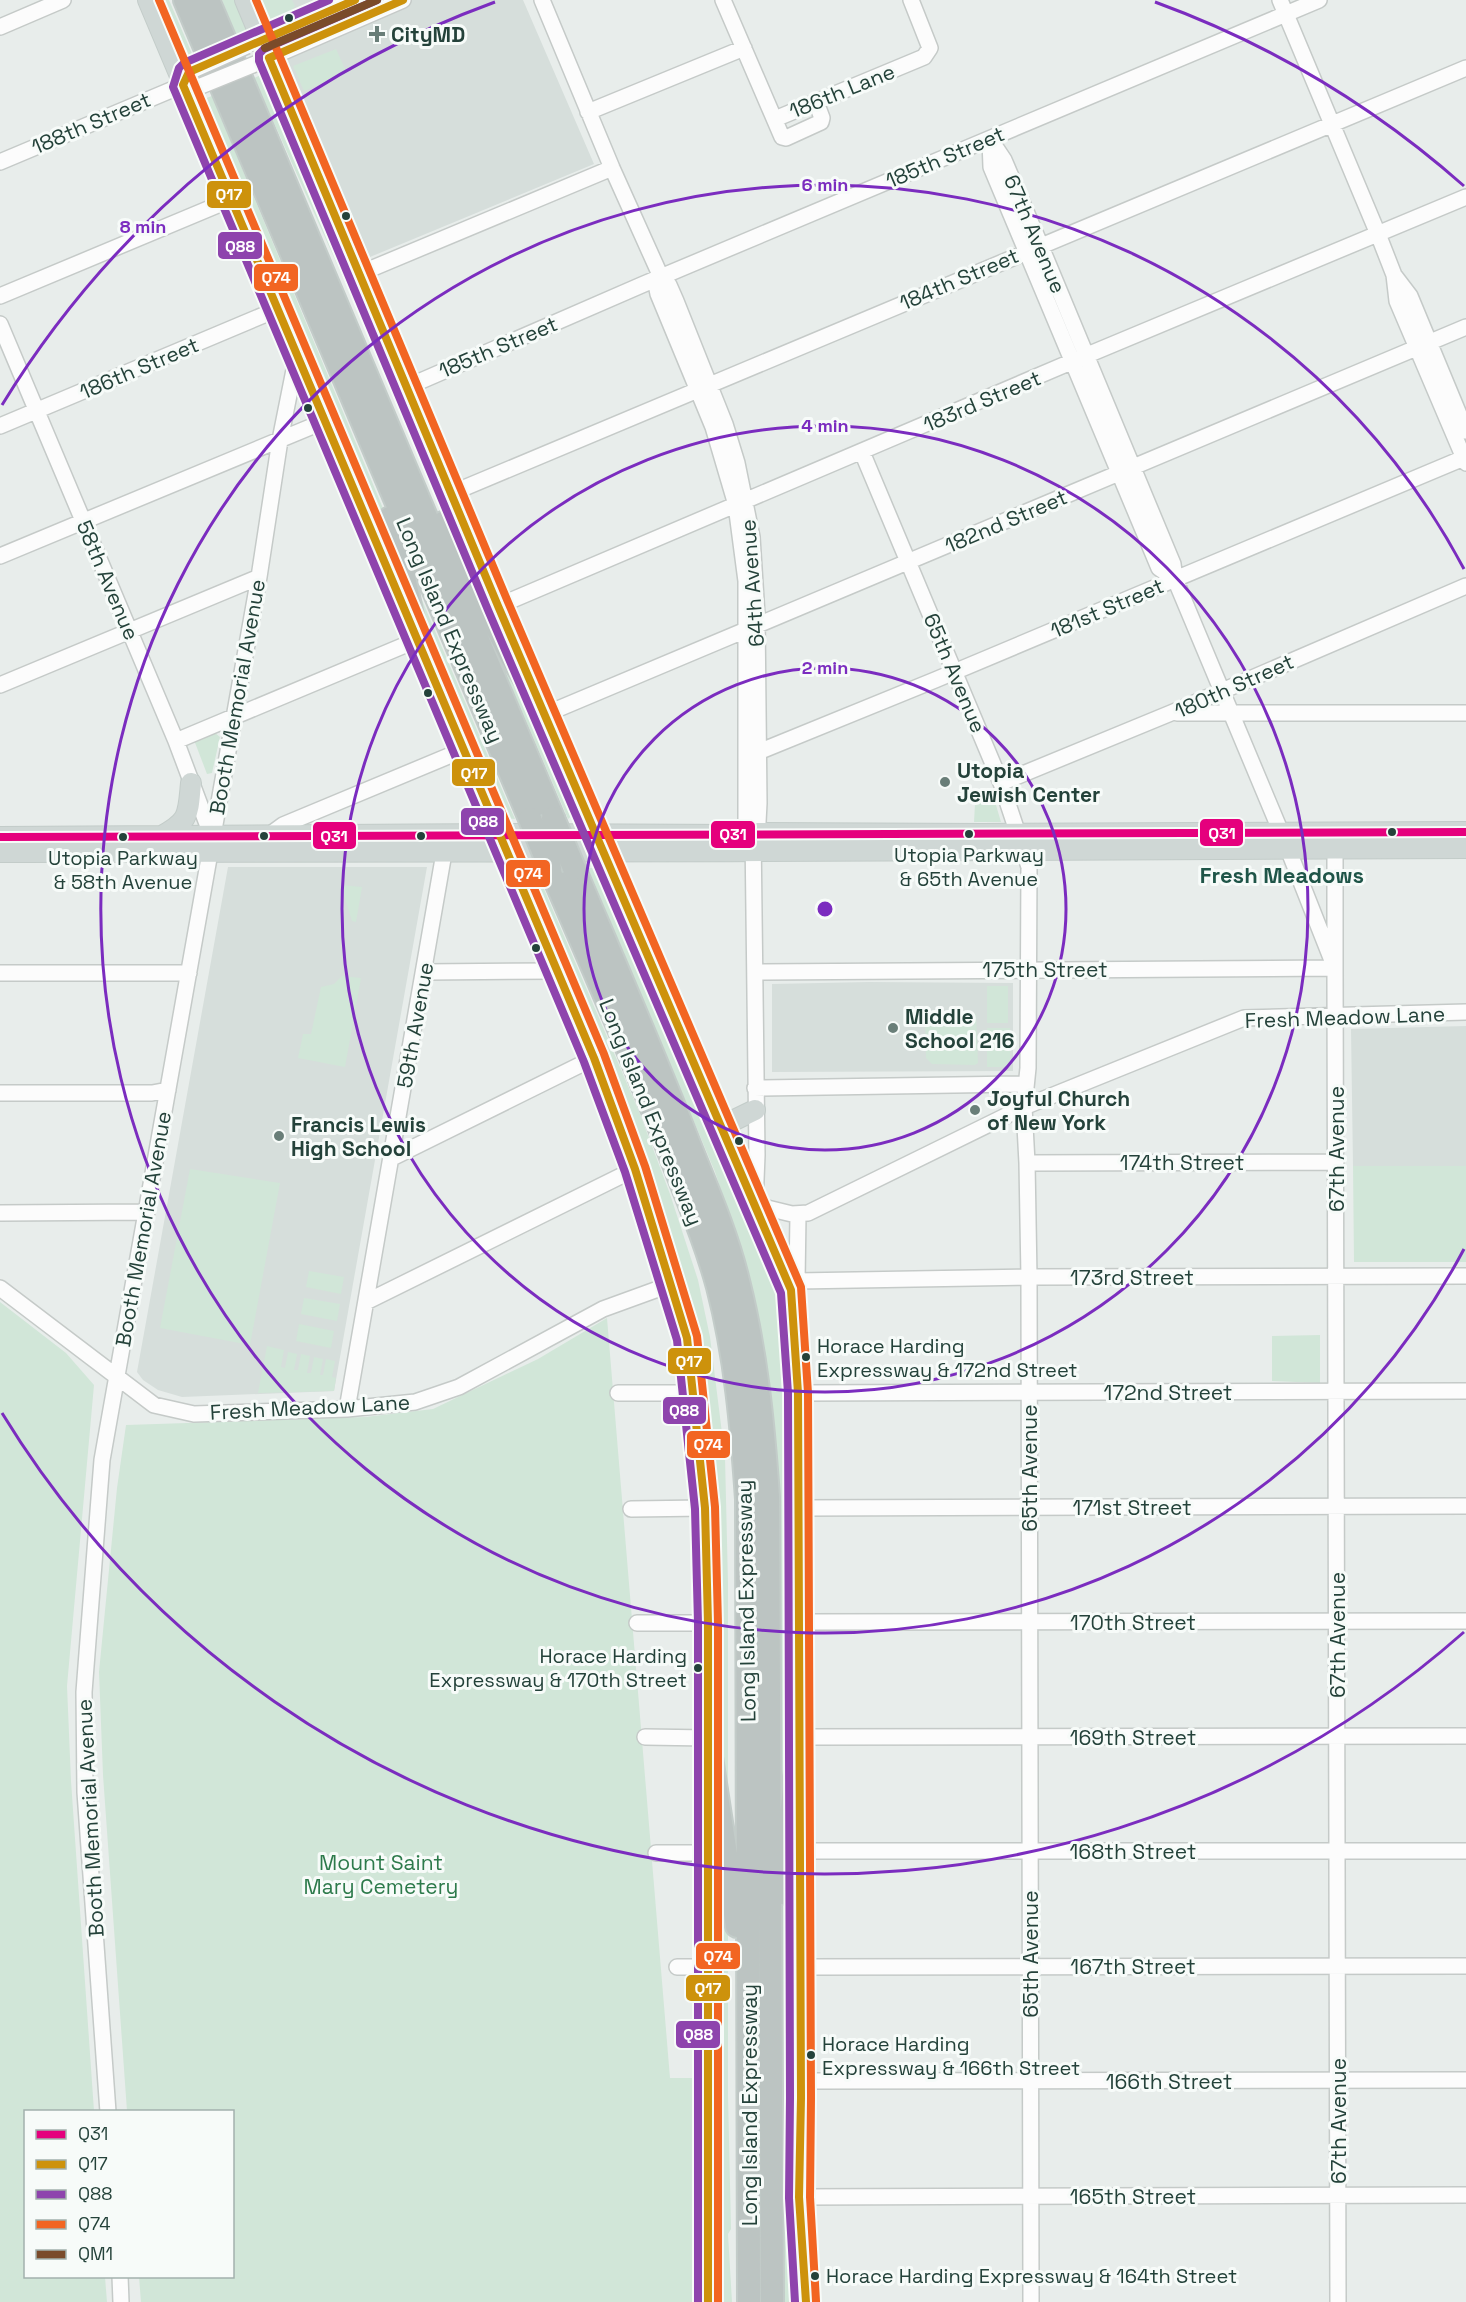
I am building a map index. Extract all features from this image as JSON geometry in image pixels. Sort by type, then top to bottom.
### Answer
[{"type":"highway","name":"Long Island Expressway","points":[[185,0],[656,1118],[718,1287],[742,1428],[747,1499],[759,1997],[772,2302]]},
{"type":"highway","name":"Long Island Expressway","points":[[208,0],[676,1111],[711,1200],[738,1280],[763,1422],[768,1497],[759,1997],[749,2302]]},
{"type":"highway","points":[[357,354],[512,656],[546,714]]},
{"type":"highway","points":[[342,374],[395,533],[417,640]]},
{"type":"highway","points":[[759,1997],[800,1737]]},
{"type":"highway","points":[[708,1738],[759,1997]]},
{"type":"main road","points":[[148,0],[189,82],[232,199],[594,1059],[635,1169],[687,1338],[705,1508],[708,1623],[708,2302]]},
{"type":"main road","points":[[245,0],[260,51],[361,273],[498,606],[755,1205],[794,1285],[799,1508],[801,1967],[799,2197],[806,2302]]},
{"type":"main road","points":[[160,837],[178,827],[184,820],[187,814],[191,783]]},
{"type":"main road","points":[[0,837],[160,837],[211,845],[268,836],[503,843],[1284,841],[1466,832]]},
{"type":"main road","points":[[1284,841],[1335,849],[1466,848]]},
{"type":"main road","points":[[0,852],[211,845],[444,853],[503,843]]},
{"type":"main road","points":[[722,1126],[755,1110]]},
{"type":"street","points":[[0,27],[63,0]]},
{"type":"street","name":"188th Street","points":[[0,162],[260,51],[355,0]]},
{"type":"street","name":"188th Street","points":[[189,82],[260,51],[403,0]]},
{"type":"street","name":"64th Avenue","points":[[542,0],[612,168],[661,277],[657,289],[658,294],[704,388],[719,446],[741,502],[746,582],[752,627],[752,755],[746,822],[753,841],[755,1205]]},
{"type":"street","name":"186th Lane","points":[[723,0],[775,119],[924,57],[930,48],[911,0]]},
{"type":"street","name":"185th Street","points":[[407,387],[990,139],[1283,7],[1319,0]]},
{"type":"street","points":[[1283,7],[1394,274],[1410,296],[1423,345],[1447,401],[1465,459]]},
{"type":"street","points":[[588,112],[744,48]]},
{"type":"street","name":"184th Street","points":[[452,492],[1466,68]]},
{"type":"street","points":[[775,119],[782,137],[786,138],[821,122],[822,118],[816,102]]},
{"type":"street","name":"67th Avenue","points":[[990,139],[1004,160],[1034,247],[1126,470],[1159,568],[1175,579],[1335,968]]},
{"type":"street","points":[[361,273],[612,168]]},
{"type":"street","name":"183rd Street","points":[[498,606],[1466,197]]},
{"type":"street","points":[[0,296],[232,199]]},
{"type":"street","name":"186th Street","points":[[0,426],[278,309]]},
{"type":"street","name":"58th Avenue","points":[[0,324],[176,741],[211,845]]},
{"type":"street","name":"182nd Street","points":[[546,714],[1466,327]]},
{"type":"street","name":"Booth Memorial Avenue","points":[[108,2110],[85,1792],[84,1692],[102,1460],[260,577],[280,440],[297,355]]},
{"type":"street","points":[[1447,401],[1466,431]]},
{"type":"street","points":[[0,556],[325,421]]},
{"type":"street","name":"65th Avenue","points":[[862,452],[1001,783],[1029,867],[1028,1068],[1024,1084],[1024,1107],[1028,1163],[1029,1277],[1030,2302]]},
{"type":"street","name":"181st Street","points":[[752,755],[1465,459]]},
{"type":"street","points":[[0,685],[260,577]]},
{"type":"street","name":"180th Street","points":[[1001,783],[1171,713],[1466,586]]},
{"type":"street","points":[[176,741],[417,640]]},
{"type":"street","points":[[1171,713],[1466,713]]},
{"type":"street","points":[[268,836],[283,825],[463,750]]},
{"type":"street","points":[[321,809],[329,827],[338,837]]},
{"type":"street","name":"67th Avenue","points":[[1335,849],[1338,2302]]},
{"type":"street","name":"59th Avenue","points":[[347,1409],[444,853]]},
{"type":"street","name":"175th Street","points":[[755,972],[1335,968]]},
{"type":"street","points":[[425,972],[557,971]]},
{"type":"street","points":[[0,973],[189,973]]},
{"type":"street","name":"Fresh Meadow Lane","points":[[798,1215],[808,1213],[1024,1107],[1244,1018],[1466,1012]]},
{"type":"street","points":[[392,1158],[594,1059]]},
{"type":"street","points":[[755,1088],[1024,1084]]},
{"type":"street","points":[[0,1093],[152,1093],[168,1090]]},
{"type":"street","name":"174th Street","points":[[1028,1163],[1336,1162]]},
{"type":"street","points":[[366,1302],[635,1169]]},
{"type":"street","points":[[755,1205],[798,1215],[794,1285]]},
{"type":"street","points":[[0,1213],[147,1212]]},
{"type":"street","name":"173rd Street","points":[[794,1285],[1029,1277],[1466,1276]]},
{"type":"street","name":"Fresh Meadow Lane","points":[[0,1288],[154,1405],[194,1414],[347,1409],[415,1402],[459,1387],[603,1309],[669,1285]]},
{"type":"street","name":"172nd Street","points":[[798,1393],[1466,1391]]},
{"type":"street","points":[[618,1393],[693,1393]]},
{"type":"street","name":"171st Street","points":[[799,1508],[1466,1506]]},
{"type":"street","points":[[631,1509],[705,1508]]},
{"type":"street","name":"170th Street","points":[[799,1622],[1466,1621]]},
{"type":"street","points":[[637,1623],[708,1623]]},
{"type":"street","name":"169th Street","points":[[800,1737],[1466,1736]]},
{"type":"street","points":[[645,1737],[708,1738]]},
{"type":"street","name":"168th Street","points":[[800,1851],[1466,1851]]},
{"type":"street","points":[[656,1853],[709,1852]]},
{"type":"street","name":"167th Street","points":[[801,1967],[1466,1966]]},
{"type":"street","points":[[677,1967],[709,1967]]},
{"type":"street","name":"166th Street","points":[[801,2081],[1466,2080]]},
{"type":"street","name":"165th Street","points":[[799,2197],[1466,2195]]},
{"type":"street","points":[[120,2278],[121,2302]]},
{"type":"shaded area","points":[[258,0],[523,0],[594,164],[370,257]]},
{"type":"shaded area","name":"Francis Lewis High School","points":[[228,867],[427,867],[334,1391],[182,1397],[158,1390],[143,1380],[137,1372]]},
{"type":"shaded area","name":"Middle School 216","points":[[1013,983],[1013,1071],[772,1072],[772,984]]},
{"type":"shaded area","points":[[1466,1026],[1466,1166],[1353,1166],[1351,1029]]},
{"type":"green space","points":[[156,0],[169,0],[193,56],[181,61]]},
{"type":"green space","points":[[222,0],[237,0],[250,32],[237,38]]},
{"type":"green space","points":[[258,0],[292,0],[295,6],[292,10],[267,21]]},
{"type":"green space","points":[[336,49],[347,73],[304,91],[293,66]]},
{"type":"green space","points":[[268,72],[484,587],[467,559],[423,466],[377,354],[254,78]]},
{"type":"green space","points":[[212,96],[387,518],[403,579],[198,101]]},
{"type":"green space","points":[[416,586],[515,819],[507,818],[497,811],[427,643]]},
{"type":"green space","points":[[485,625],[500,649],[576,807],[573,815],[568,819]]},
{"type":"green space","points":[[214,732],[220,737],[212,773],[207,774],[194,740]]},
{"type":"green space","points":[[993,795],[1001,822],[974,822],[975,804]]},
{"type":"green space","points":[[535,868],[640,1114],[670,1194],[698,1280],[710,1337],[725,1457],[728,1583],[728,1822],[718,1760],[715,1648],[669,1252],[625,1113],[526,881],[530,869]]},
{"type":"green space","points":[[588,868],[603,871],[716,1135],[767,1265],[779,1302],[787,1340],[789,1735],[780,1803],[751,1303],[731,1221],[715,1172]]},
{"type":"green space","points":[[341,885],[362,887],[356,922],[352,921]]},
{"type":"green space","points":[[342,976],[361,978],[345,1067],[298,1058],[303,1034],[311,1034],[321,987],[334,984]]},
{"type":"green space","points":[[987,986],[1008,986],[1008,1023],[987,1023]]},
{"type":"green space","points":[[930,1013],[976,1014],[978,1063],[975,1065],[932,1064],[926,1058],[925,1017]]},
{"type":"green space","points":[[987,1028],[1010,1028],[1010,1067],[987,1067]]},
{"type":"green space","points":[[1353,1166],[1466,1166],[1466,1262],[1354,1262]]},
{"type":"green space","points":[[190,1169],[280,1183],[250,1345],[160,1328]]},
{"type":"green space","points":[[309,1271],[344,1277],[341,1294],[306,1287]]},
{"type":"green space","points":[[304,1298],[340,1304],[337,1321],[301,1314]]},
{"type":"green space","points":[[0,1302],[66,1353],[94,1385],[67,1686],[71,1781],[94,2110],[24,2110],[24,2278],[105,2278],[107,2302],[0,2302]]},
{"type":"green space","name":"Mount Saint Mary Cemetery","points":[[607,1318],[670,2078],[696,2078],[692,2302],[141,2302],[139,2278],[234,2278],[234,2110],[127,2110],[103,1775],[99,1672],[117,1488],[126,1425],[365,1417],[433,1409],[538,1359]]},
{"type":"green space","points":[[299,1324],[334,1331],[331,1348],[296,1341]]},
{"type":"green space","points":[[1320,1335],[1320,1383],[1272,1381],[1272,1336]]},
{"type":"green space","points":[[267,1346],[284,1350],[281,1367],[285,1368],[288,1352],[297,1354],[294,1370],[298,1370],[301,1354],[310,1356],[307,1373],[311,1373],[314,1357],[323,1359],[320,1375],[323,1375],[326,1359],[335,1361],[332,1377],[336,1378],[334,1391],[258,1393]]},
{"type":"green space","points":[[715,1825],[728,1908],[731,2229],[728,2234],[732,2302],[716,2302]]},
{"type":"green space","points":[[792,1889],[789,2184],[796,2246],[796,2302],[782,2302],[778,1977],[782,1911],[786,1890]]},
{"type":"transit line","name":"Q74","points":[[159,0],[604,1054],[645,1166],[697,1336],[715,1507],[718,1623],[718,2302]]},
{"type":"transit line","name":"Q74","points":[[256,0],[508,602],[801,1287],[808,1393],[810,2197],[816,2301]]},
{"type":"transit line","name":"Q88","points":[[329,0],[184,63],[179,68],[173,87],[584,1062],[625,1172],[677,1340],[695,1509],[698,1623],[698,2302]]},
{"type":"transit line","name":"Q17","points":[[355,0],[189,72],[183,85],[594,1058],[635,1169],[687,1338],[705,1508],[708,1623],[708,2302]]},
{"type":"transit line","name":"Q88","points":[[377,0],[264,49],[259,54],[259,61],[488,610],[781,1293],[788,1393],[789,2198],[795,2302]]},
{"type":"transit line","name":"QM1","points":[[265,48],[377,0]]},
{"type":"transit line","name":"Q17","points":[[403,0],[269,58],[498,606],[791,1290],[798,1393],[801,2098],[799,2197],[806,2302]]},
{"type":"transit line","name":"Q31","points":[[0,837],[1466,832]]},
{"type":"place","name":"CityMD","points":[[377,34]]},
{"type":"place","name":"Utopia Jewish Center","points":[[945,782]]},
{"type":"place","name":"Utopia Parkway & 65th Avenue","points":[[969,834]]},
{"type":"place","name":"Utopia Parkway & 58th Avenue","points":[[123,837]]},
{"type":"place","name":"Middle School 216","points":[[893,1028]]},
{"type":"place","name":"Joyful Church of New York","points":[[975,1110]]},
{"type":"place","name":"Francis Lewis High School","points":[[279,1136]]},
{"type":"place","name":"Horace Harding Expressway & 172nd Street","points":[[806,1357]]},
{"type":"place","name":"Horace Harding Expressway & 170th Street","points":[[698,1668]]},
{"type":"place","name":"Horace Harding Expressway & 166th Street","points":[[811,2055]]},
{"type":"place","name":"Horace Harding Expressway & 164th Street","points":[[815,2276]]},
{"type":"district","name":"Fresh Meadows","points":[[1282,875]]}]
